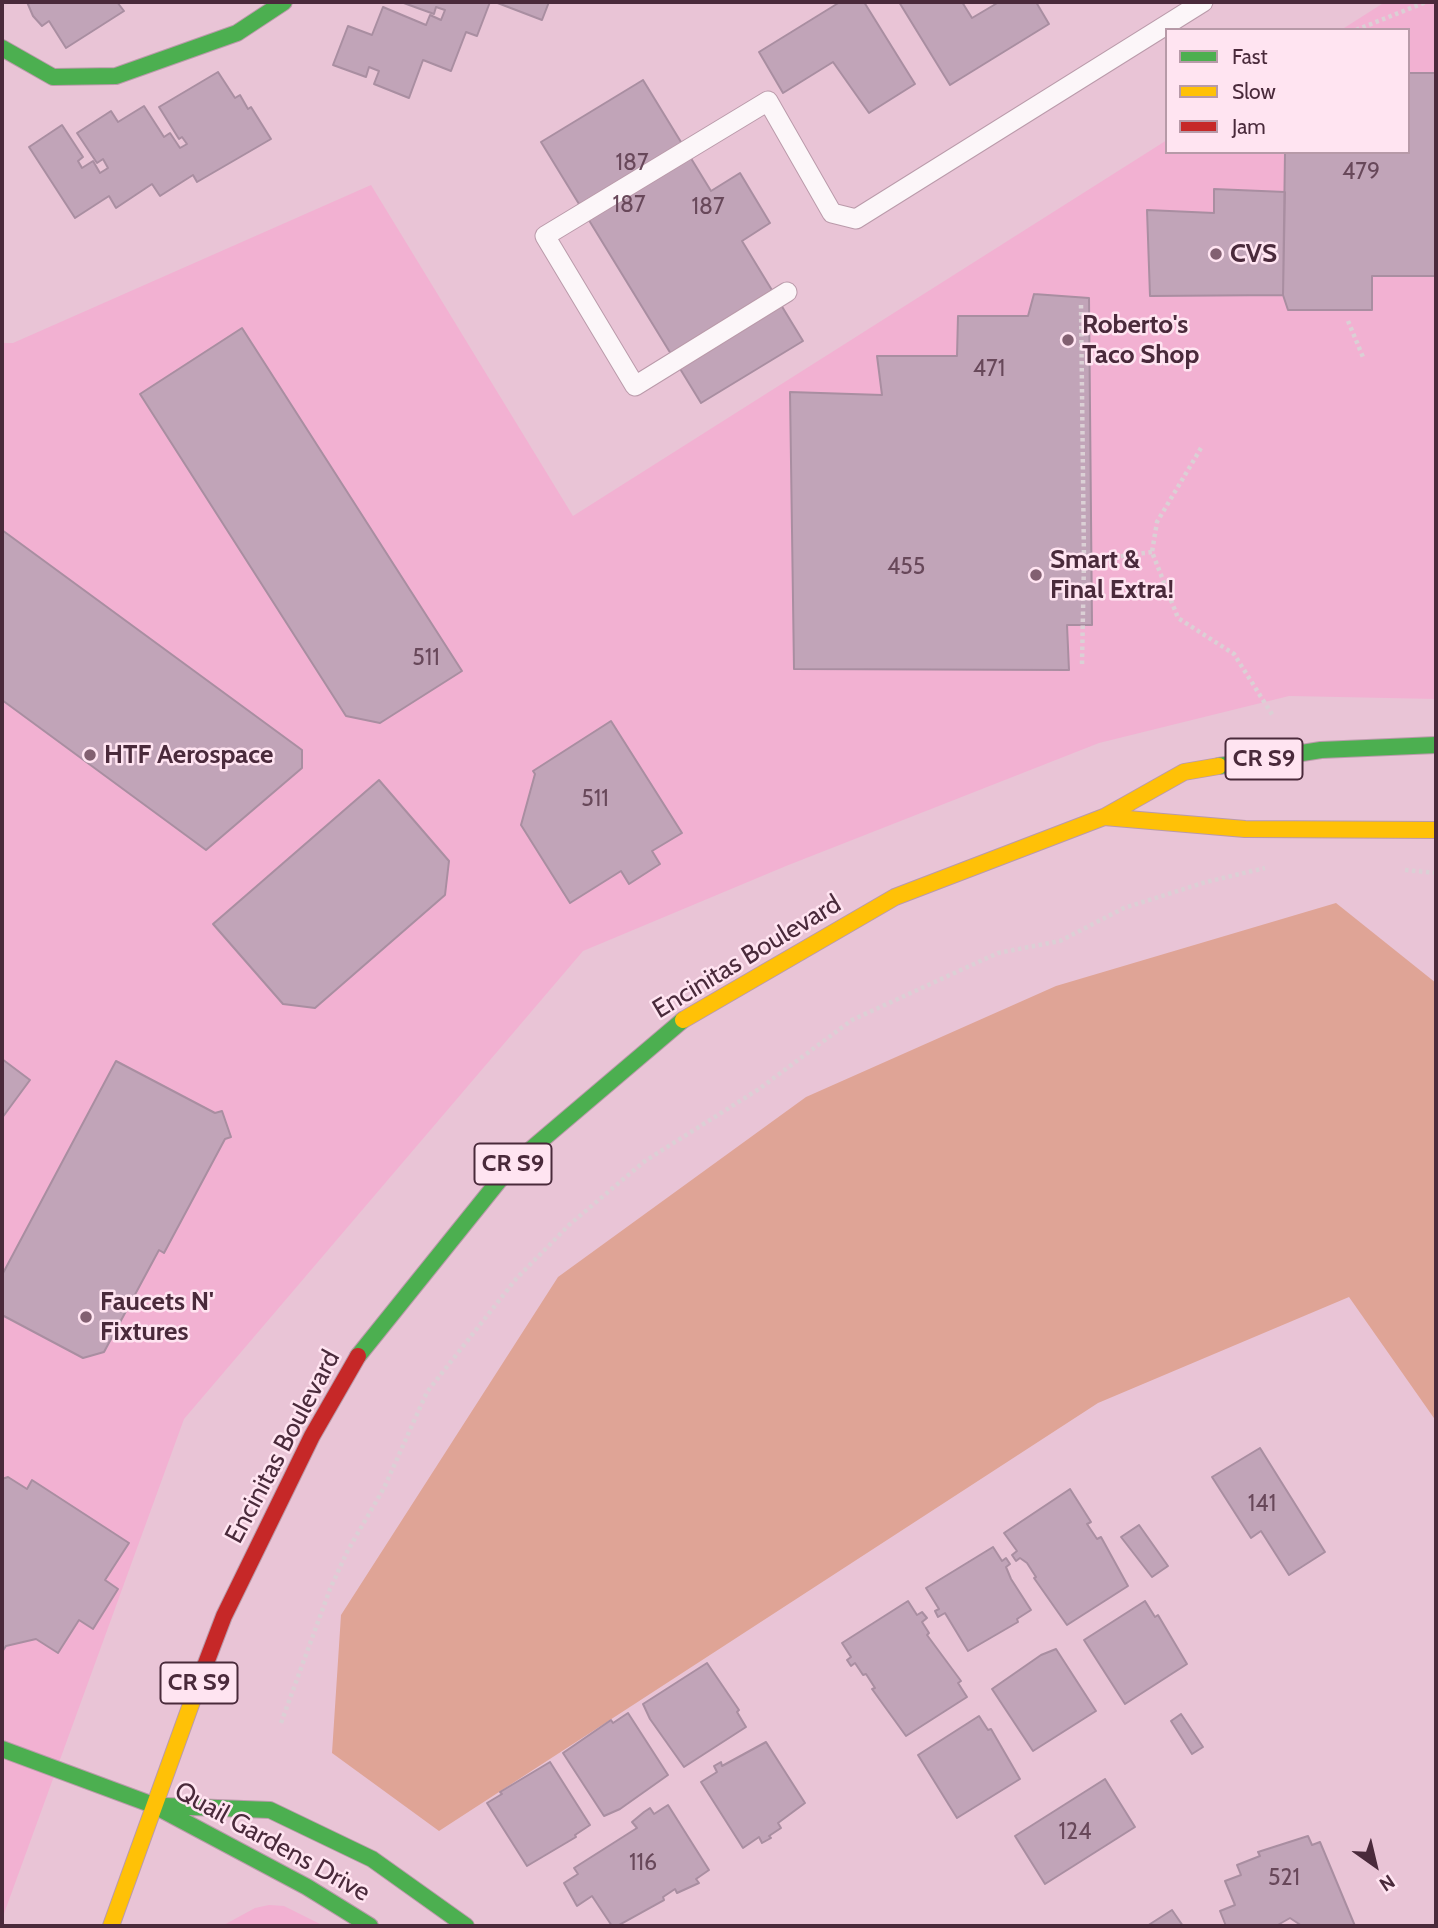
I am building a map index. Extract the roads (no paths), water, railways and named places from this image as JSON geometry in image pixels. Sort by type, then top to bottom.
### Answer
[{"type":"main road","points":[[2,48],[53,77],[116,76],[237,33],[284,2]]},
{"type":"main road","name":"Encinitas Boulevard","points":[[111,1926],[153,1805],[225,1616],[312,1436],[362,1348],[510,1167],[675,1025],[895,897],[1104,817],[1184,772],[1321,750],[1436,745]]},
{"type":"main road","name":"Encinitas Boulevard","points":[[1104,817],[1245,829],[1436,830]]},
{"type":"main road","points":[[2,1749],[153,1805]]},
{"type":"main road","name":"Quail Gardens Drive","points":[[153,1805],[307,1887],[370,1926]]},
{"type":"main road","name":"Quail Gardens Drive","points":[[153,1805],[270,1810],[372,1858],[466,1926]]},
{"type":"lane","points":[[787,292],[635,386],[545,236],[768,101],[832,213],[856,219],[1203,2]]},
{"type":"place","name":"CVS","points":[[1216,254]]},
{"type":"place","name":"Roberto's Taco Shop","points":[[1068,340]]},
{"type":"place","name":"Smart & Final Extra!","points":[[1036,575]]},
{"type":"place","name":"HTF Aerospace","points":[[90,755]]},
{"type":"place","name":"Faucets N' Fixtures","points":[[86,1317]]}]
